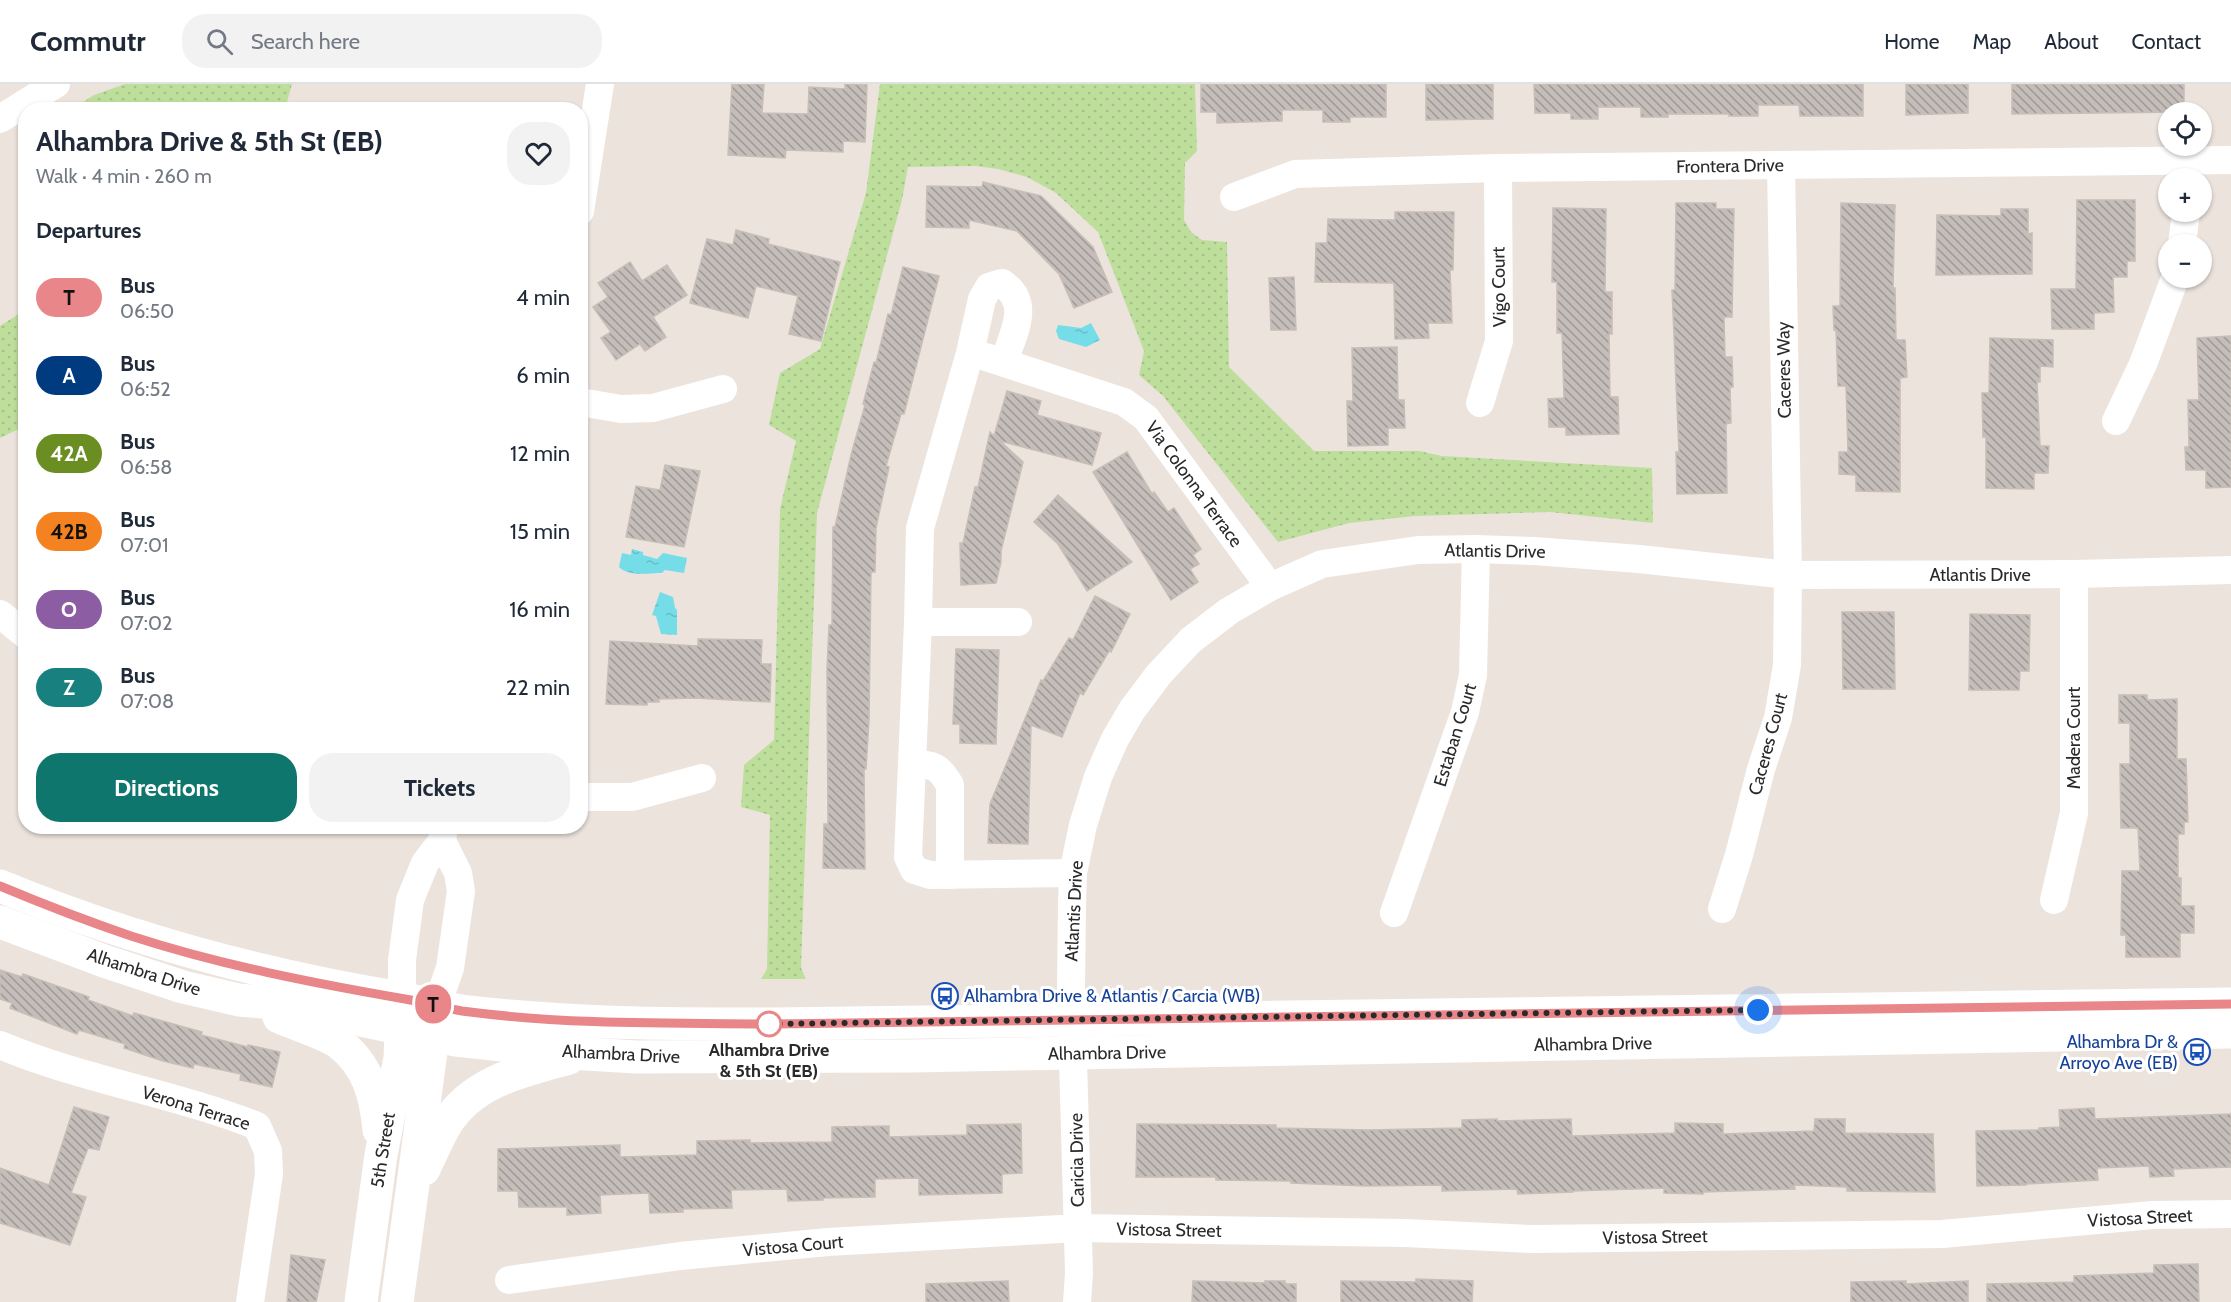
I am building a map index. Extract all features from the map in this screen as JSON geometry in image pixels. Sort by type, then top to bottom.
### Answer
[{"type":"main road","name":"Alhambra Drive","points":[[0,886],[133,936],[331,987],[418,1017],[586,1054],[636,1057],[795,1058],[2231,1032]]},
{"type":"main road","name":"Alhambra Drive","points":[[0,922],[104,961],[183,987],[239,1000],[418,1017],[459,1011],[635,1023],[774,1024],[1073,1018],[2231,1004]]},
{"type":"main road","points":[[239,1000],[339,1043],[358,1063],[370,1082],[376,1101],[381,1155]]},
{"type":"main road","name":"5th Street","points":[[361,1302],[381,1155],[399,1058],[418,1017]]},
{"type":"main road","name":"5th Street","points":[[397,1302],[412,1195],[418,1017]]},
{"type":"main road","points":[[412,1195],[447,1123],[474,1092],[504,1077],[586,1054]]},
{"type":"street","points":[[27,102],[56,84]]},
{"type":"street","points":[[588,160],[600,84]]},
{"type":"street","points":[[0,119],[18,108]]},
{"type":"street","name":"Frontera Drive","points":[[2198,168],[2231,160]]},
{"type":"street","name":"Frontera Drive","points":[[1234,197],[1295,174],[1498,168],[1781,165],[2158,170]]},
{"type":"street","name":"Caceres Way","points":[[1781,165],[1788,575]]},
{"type":"street","name":"Vigo Court","points":[[1480,403],[1499,342],[1498,168]]},
{"type":"street","points":[[1004,362],[1019,312],[1018,299],[1012,290],[1002,283],[989,287],[982,299],[970,353],[920,528],[908,857],[914,870],[930,875],[1073,873]]},
{"type":"street","points":[[2116,421],[2143,364],[2171,288]]},
{"type":"street","name":"Via Colonna Terrace","points":[[970,353],[1124,402],[1146,418],[1270,587]]},
{"type":"street","points":[[588,403],[621,409],[653,408],[723,389]]},
{"type":"street","name":"Atlantis Drive","points":[[1073,1018],[1073,873],[1083,825],[1098,777],[1115,739],[1132,710],[1159,674],[1191,640],[1229,611],[1270,587],[1322,564],[1418,550],[1476,549],[1639,559],[1788,575],[2074,574],[2231,570]]},
{"type":"street","name":"Estaban Court","points":[[1394,913],[1465,712],[1473,675],[1476,549]]},
{"type":"street","name":"Madera Court","points":[[2054,900],[2074,813],[2074,574]]},
{"type":"street","name":"Caceres Court","points":[[1722,909],[1739,855],[1761,769],[1778,718],[1787,665],[1788,575]]},
{"type":"street","points":[[0,614],[18,629]]},
{"type":"street","points":[[918,622],[1018,622]]},
{"type":"street","points":[[912,764],[933,765],[950,785],[950,875]]},
{"type":"street","points":[[588,797],[632,797],[702,778]]},
{"type":"street","points":[[418,1017],[450,968],[461,891],[458,873],[443,834]]},
{"type":"street","points":[[418,1017],[402,960],[410,900],[425,863],[443,834]]},
{"type":"street","name":"Caricia Drive","points":[[1073,1018],[1079,1273],[1077,1302]]},
{"type":"street","name":"Verona Terrace","points":[[0,1045],[22,1055],[224,1113],[257,1126],[268,1151],[269,1174],[250,1302]]},
{"type":"street","name":"Vistosa Street","points":[[1078,1228],[1406,1233],[1531,1239],[1930,1234],[2153,1215],[2231,1214]]},
{"type":"street","name":"Vistosa Court","points":[[509,1280],[680,1256],[828,1242],[1078,1228]]},
{"type":"green space","points":[[125,84],[292,84],[287,102],[83,102],[94,95]]},
{"type":"green space","points":[[880,84],[1195,84],[1197,151],[1185,163],[1184,220],[1191,232],[1202,240],[1227,242],[1229,367],[1314,451],[1419,451],[1442,456],[1652,468],[1653,523],[1550,512],[1415,516],[1349,523],[1278,542],[1163,396],[1139,375],[1144,351],[1098,232],[1056,193],[1027,177],[976,166],[908,167],[902,200],[817,513],[801,968],[806,979],[761,979],[767,969],[770,815],[741,807],[744,765],[774,740],[780,509],[796,441],[769,425],[780,373],[820,349],[866,193]]},
{"type":"green space","points":[[18,314],[18,429],[0,438],[0,326]]},
{"type":"water","points":[[1091,323],[1100,340],[1086,347],[1059,339],[1056,331],[1058,325],[1081,328]]},
{"type":"water","points":[[632,549],[657,559],[663,553],[687,558],[684,573],[665,570],[662,573],[639,574],[623,570],[619,567],[622,553],[631,555]]},
{"type":"water","points":[[660,592],[673,597],[677,610],[677,635],[661,634],[656,616],[652,615]]},
{"type":"building","points":[[732,84],[764,84],[762,113],[808,114],[809,87],[845,89],[845,84],[867,85],[865,142],[843,141],[843,152],[786,150],[785,158],[728,155]]},
{"type":"building","points":[[1201,84],[1386,84],[1386,117],[1350,117],[1350,122],[1323,122],[1323,110],[1282,110],[1282,121],[1217,123],[1217,112],[1201,112]]},
{"type":"building","points":[[1426,84],[1493,84],[1493,119],[1426,120]]},
{"type":"building","points":[[1534,84],[1863,84],[1863,116],[1800,116],[1799,105],[1758,105],[1758,116],[1668,114],[1668,117],[1641,117],[1641,107],[1598,107],[1598,119],[1571,119],[1571,113],[1535,113]]},
{"type":"building","points":[[1906,84],[1968,84],[1968,113],[1906,115]]},
{"type":"building","points":[[2012,84],[2184,84],[2184,102],[2158,102],[2158,112],[2012,114]]},
{"type":"building","points":[[983,182],[1041,196],[1093,247],[1112,292],[1074,308],[1059,274],[1017,231],[969,220],[969,228],[926,227],[927,186],[982,187]]},
{"type":"building","points":[[2077,200],[2135,200],[2135,261],[2127,261],[2127,277],[2113,277],[2114,312],[2094,313],[2094,329],[2052,329],[2051,289],[2076,289]]},
{"type":"building","points":[[1676,203],[1716,203],[1716,209],[1734,209],[1732,317],[1724,317],[1725,357],[1732,357],[1733,387],[1730,387],[1731,423],[1726,424],[1727,493],[1677,494],[1676,452],[1679,452],[1672,290],[1675,290]]},
{"type":"building","points":[[1841,203],[1895,205],[1893,288],[1895,288],[1896,340],[1905,340],[1907,377],[1900,378],[1900,492],[1856,491],[1856,475],[1839,474],[1839,452],[1848,452],[1846,386],[1838,386],[1833,306],[1840,306]]},
{"type":"building","points":[[1553,208],[1606,209],[1605,292],[1612,292],[1612,334],[1609,334],[1610,397],[1618,397],[1619,434],[1566,435],[1566,427],[1549,427],[1548,399],[1564,398],[1562,333],[1557,333],[1557,282],[1552,282]]},
{"type":"building","points":[[2001,209],[2028,209],[2028,234],[2032,233],[2032,274],[1936,275],[1937,215],[2001,216]]},
{"type":"building","points":[[1395,212],[1454,212],[1453,270],[1450,270],[1452,323],[1428,323],[1429,338],[1395,339],[1394,283],[1315,282],[1316,243],[1327,243],[1328,219],[1395,220]]},
{"type":"building","points":[[736,230],[769,239],[768,244],[840,262],[821,341],[789,334],[798,296],[756,286],[748,318],[690,303],[707,239],[733,245]]},
{"type":"building","points":[[630,262],[642,281],[667,265],[687,295],[653,317],[666,337],[645,351],[640,344],[616,360],[601,338],[611,332],[593,307],[608,297],[598,283]]},
{"type":"building","points":[[903,267],[939,276],[904,414],[901,414],[886,466],[889,467],[876,528],[875,572],[871,572],[869,720],[866,769],[864,769],[865,869],[823,868],[824,824],[828,824],[827,669],[829,625],[832,625],[833,527],[835,527],[874,362],[876,363],[888,314],[891,315]]},
{"type":"building","points":[[1294,277],[1296,330],[1271,330],[1269,278]]},
{"type":"building","points":[[2231,336],[2231,487],[2206,488],[2206,470],[2186,470],[2185,447],[2189,447],[2188,400],[2199,400],[2197,338]]},
{"type":"building","points":[[1990,338],[2053,340],[2053,367],[2040,366],[2040,382],[2037,382],[2040,446],[2049,446],[2048,473],[2034,473],[2034,489],[1986,488],[1986,437],[1983,437],[1982,393],[1989,393]]},
{"type":"building","points":[[1397,347],[1398,400],[1404,400],[1405,428],[1388,428],[1388,445],[1348,446],[1347,401],[1353,401],[1352,348]]},
{"type":"building","points":[[1007,391],[1041,401],[1037,415],[1101,433],[1092,465],[1000,441],[1023,462],[1001,551],[996,583],[961,585],[960,543],[963,543],[990,432],[994,436]]},
{"type":"building","points":[[1127,452],[1152,494],[1154,492],[1168,512],[1174,508],[1201,549],[1193,555],[1199,564],[1190,569],[1198,582],[1171,600],[1093,472]]},
{"type":"building","points":[[665,465],[700,471],[684,547],[626,537],[636,486],[660,490]]},
{"type":"building","points":[[1058,495],[1132,562],[1087,591],[1058,544],[1034,522]]},
{"type":"building","points":[[1095,596],[1130,614],[1111,652],[1109,651],[1083,695],[1080,693],[1062,737],[1031,725],[1028,844],[988,843],[990,804],[1041,680],[1043,681],[1069,638],[1073,640]]},
{"type":"building","points":[[1842,612],[1894,612],[1895,689],[1843,689]]},
{"type":"building","points":[[1970,614],[2030,615],[2029,671],[2020,671],[2019,690],[1969,690]]},
{"type":"building","points":[[698,639],[762,640],[761,664],[771,664],[770,702],[695,698],[659,699],[659,702],[647,702],[647,705],[606,704],[610,641],[698,646]]},
{"type":"building","points":[[956,649],[999,650],[996,744],[960,743],[960,724],[953,724]]},
{"type":"building","points":[[2119,695],[2147,695],[2147,700],[2177,699],[2177,759],[2186,759],[2188,822],[2184,822],[2184,834],[2178,834],[2178,878],[2181,878],[2181,906],[2194,906],[2194,933],[2180,933],[2180,957],[2126,957],[2126,935],[2121,935],[2122,871],[2140,871],[2138,828],[2121,828],[2120,764],[2130,764],[2130,723],[2119,723]]},
{"type":"building","points":[[0,970],[22,977],[23,974],[89,997],[88,1000],[133,1016],[134,1013],[202,1032],[201,1035],[248,1047],[248,1045],[280,1052],[272,1087],[240,1080],[241,1074],[194,1064],[193,1068],[163,1061],[124,1048],[125,1044],[79,1030],[77,1034],[10,1008],[12,1003],[0,999]]},
{"type":"building","points":[[74,1107],[109,1117],[99,1150],[88,1148],[71,1193],[86,1197],[70,1245],[0,1223],[0,1168],[49,1185]]},
{"type":"building","points":[[2094,1108],[2095,1119],[2231,1114],[2231,1167],[2173,1169],[2174,1176],[2150,1177],[2149,1166],[2097,1168],[2098,1180],[1977,1186],[1976,1131],[2039,1130],[2039,1128],[2060,1127],[2059,1110]]},
{"type":"building","points":[[1497,1119],[1497,1121],[1571,1119],[1572,1136],[1675,1133],[1675,1123],[1723,1124],[1723,1134],[1814,1131],[1815,1119],[1845,1119],[1845,1133],[1933,1134],[1935,1192],[1847,1191],[1847,1187],[1794,1185],[1795,1189],[1703,1192],[1703,1194],[1664,1193],[1664,1188],[1518,1194],[1517,1189],[1442,1191],[1442,1185],[1367,1186],[1291,1183],[1291,1181],[1216,1180],[1216,1177],[1136,1177],[1137,1124],[1276,1125],[1276,1128],[1368,1130],[1462,1128],[1462,1120]]},
{"type":"building","points":[[1021,1124],[1022,1173],[1002,1174],[1002,1193],[919,1195],[919,1178],[875,1179],[875,1197],[788,1201],[787,1189],[731,1190],[732,1208],[683,1209],[683,1212],[650,1213],[649,1193],[600,1195],[601,1213],[567,1215],[567,1207],[519,1207],[518,1191],[498,1191],[498,1149],[620,1145],[620,1157],[697,1155],[697,1141],[832,1142],[832,1127],[889,1126],[889,1137],[967,1135],[967,1125]]},
{"type":"building","points":[[291,1255],[325,1260],[316,1302],[287,1302]]},
{"type":"building","points":[[2198,1264],[2199,1302],[1987,1302],[1987,1284],[2074,1282],[2074,1276],[2154,1273],[2154,1265]]},
{"type":"building","points":[[1416,1279],[1473,1281],[1472,1302],[1341,1302],[1341,1281],[1416,1282]]},
{"type":"building","points":[[1008,1281],[1009,1302],[926,1302],[926,1284]]},
{"type":"building","points":[[1193,1281],[1265,1283],[1265,1281],[1285,1281],[1285,1284],[1296,1284],[1296,1302],[1192,1302]]},
{"type":"building","points":[[1906,1281],[1906,1284],[1968,1281],[1968,1302],[1851,1302],[1851,1282]]},
{"type":"bus line","name":"T","points":[[0,886],[47,906],[133,936],[225,962],[331,987],[437,1005],[459,1011],[557,1020],[774,1024],[2231,1004]]},
{"type":"place","name":"Alhambra Drive & Atlantis / Carcia (WB)","points":[[945,996]]},
{"type":"place","name":"Alhambra Drive & 5th St (EB)","points":[[769,1024]]},
{"type":"place","name":"Alhambra Dr & Arroyo Ave (EB)","points":[[2197,1052]]},
{"type":"route","points":[[769,1024],[1758,1010]]}]
